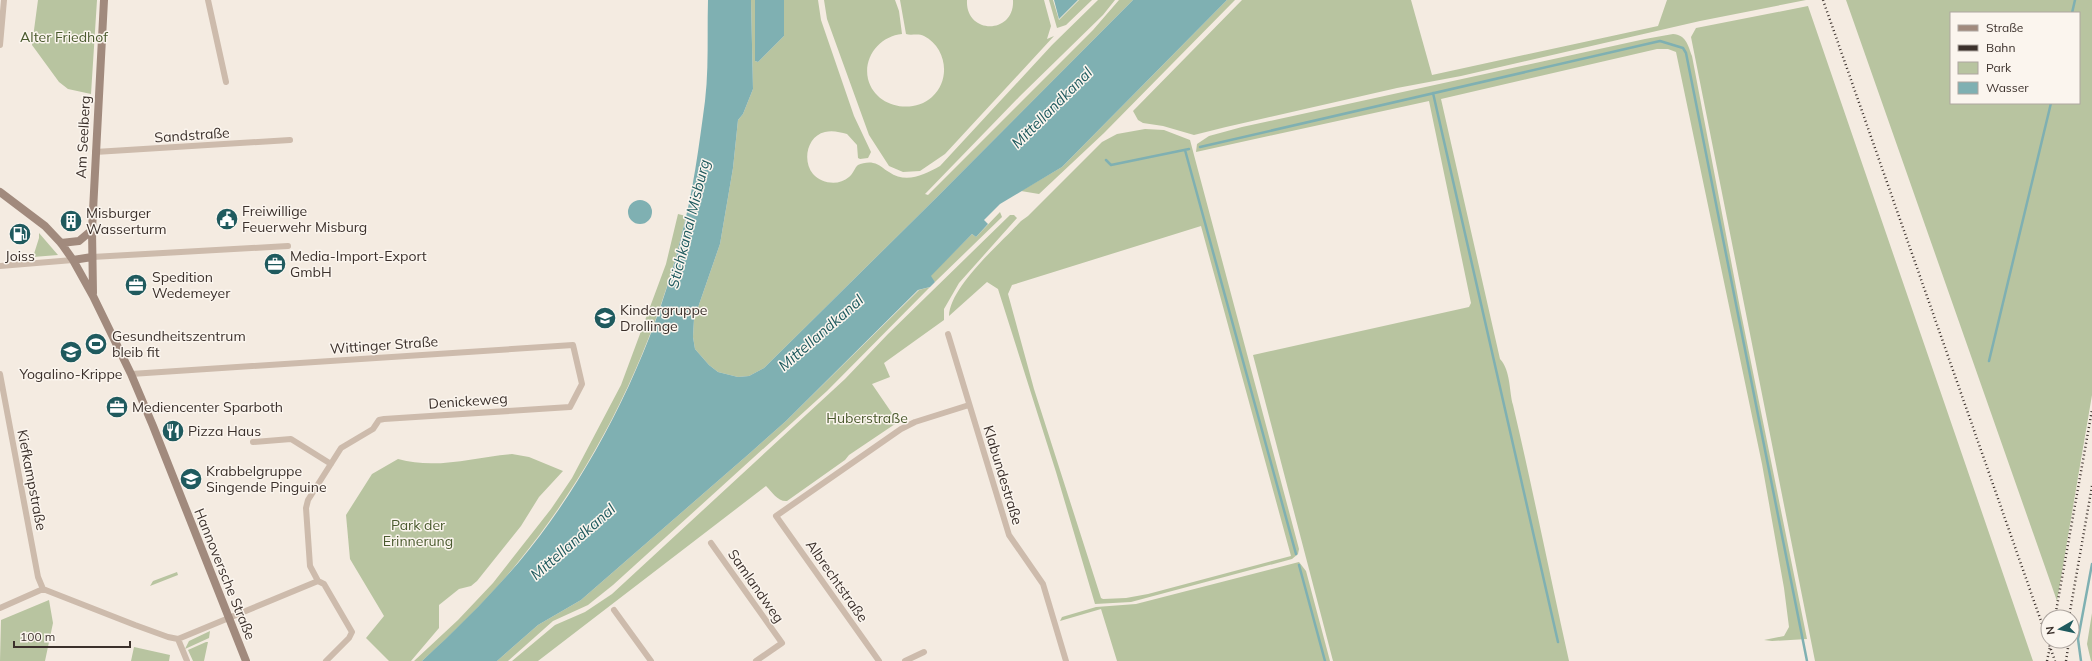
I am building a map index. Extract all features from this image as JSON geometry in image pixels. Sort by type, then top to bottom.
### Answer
[{"type":"main road","name":"Am Seelberg","points":[[93,296],[92,230],[104,0]]},
{"type":"main road","name":"Hannoversche Straße","points":[[0,192],[45,226],[61,243],[73,260],[93,296],[131,374],[246,661]]},
{"type":"main road","points":[[61,243],[80,241],[92,230]]},
{"type":"main road","points":[[73,260],[92,257]]},
{"type":"street","points":[[0,44],[4,0]]},
{"type":"street","points":[[208,0],[226,82]]},
{"type":"street","name":"Sandstraße","points":[[95,152],[290,140]]},
{"type":"street","points":[[92,257],[288,246]]},
{"type":"street","points":[[0,266],[56,263],[73,260]]},
{"type":"street","name":"Klabundestraße","points":[[948,334],[1009,535],[1040,578],[1066,661]]},
{"type":"street","name":"Wittinger Straße","points":[[131,374],[572,345],[582,384],[570,407]]},
{"type":"street","name":"Kiefkampstraße","points":[[0,374],[38,577],[43,590]]},
{"type":"street","name":"Albrechtstraße","points":[[879,661],[776,516],[901,429],[915,422],[969,405]]},
{"type":"street","name":"Denickeweg","points":[[326,661],[349,638],[352,632],[324,584],[318,581],[310,566],[306,508],[308,500],[341,448],[373,430],[379,420],[384,419],[570,407]]},
{"type":"street","points":[[253,442],[291,439],[330,464]]},
{"type":"street","name":"Samlandweg","points":[[711,543],[782,642],[756,661]]},
{"type":"street","points":[[0,608],[43,590],[50,594],[168,638],[178,639],[318,581]]},
{"type":"street","points":[[614,610],[651,661]]},
{"type":"street","points":[[178,639],[187,661]]},
{"type":"street","points":[[905,661],[924,652]]},
{"type":"green space","name":"Alter Friedhof","points":[[38,0],[97,0],[91,94],[68,89],[59,82],[32,45]]},
{"type":"green space","points":[[751,0],[755,0],[755,61],[758,62],[784,36],[784,0],[818,0],[821,20],[854,116],[871,152],[868,158],[858,158],[857,145],[847,134],[828,131],[819,134],[814,138],[810,144],[807,156],[810,169],[813,174],[821,180],[836,183],[845,180],[850,176],[858,165],[866,163],[880,165],[895,176],[908,178],[921,175],[940,166],[1052,45],[1098,0],[1115,0],[1103,15],[1020,96],[925,194],[928,195],[1093,30],[1119,0],[1133,0],[764,368],[749,376],[738,377],[718,372],[709,365],[695,349],[693,337],[694,319],[720,244],[733,168],[738,120],[743,114],[753,89]]},
{"type":"green space","points":[[824,0],[895,0],[899,11],[902,34],[880,43],[871,56],[867,71],[872,89],[878,96],[886,102],[905,107],[924,103],[932,97],[942,82],[944,65],[938,48],[932,41],[922,35],[906,34],[900,0],[967,0],[968,11],[974,20],[981,25],[990,26],[999,25],[1006,20],[1012,11],[1013,0],[1044,0],[1051,26],[1047,39],[1054,36],[945,154],[920,171],[903,172],[889,166],[869,135],[827,19]]},
{"type":"green space","points":[[1049,0],[1053,0],[1059,20],[1079,0],[1092,0],[1066,25],[1057,28]]},
{"type":"green space","points":[[1227,0],[1235,0],[1104,133],[1039,194],[1021,191],[1062,167]]},
{"type":"green space","points":[[1242,0],[1411,0],[1432,75],[1658,26],[1667,0],[1806,0],[1700,21],[1461,76],[1397,88],[1194,135],[1163,126],[1143,123],[1138,120],[1133,111]]},
{"type":"green space","points":[[1846,0],[2092,0],[2092,395],[2057,601]]},
{"type":"green space","points":[[1808,6],[2033,661],[1815,661],[1691,37],[1696,28]]},
{"type":"green space","points":[[1673,34],[1684,38],[1688,44],[1692,56],[1740,308],[1807,639],[1764,640],[1784,636],[1789,627],[1784,588],[1762,464],[1676,52],[1668,49],[1657,49],[1441,99],[1500,359],[1504,364],[1508,375],[1569,661],[1333,661],[1253,355],[1469,307],[1471,303],[1429,101],[1196,152],[1197,144],[1209,136],[1242,127]]},
{"type":"green space","points":[[1145,129],[1164,130],[1190,140],[1299,549],[1298,554],[1292,559],[1131,602],[1095,604],[1056,472],[998,289],[987,282],[949,316],[952,304],[958,292],[967,279],[990,253],[1102,142],[1117,134]],"holes":[[[1201,226],[1291,556],[1148,594],[1126,598],[1101,598],[1034,389],[1008,294],[1012,285]]]},
{"type":"green space","points":[[1000,212],[1002,217],[935,282],[930,276],[972,234],[976,237]]},
{"type":"green space","points":[[678,214],[686,216],[674,263],[659,309],[642,354],[600,441],[575,483],[548,523],[519,561],[497,587],[434,650],[422,661],[414,661],[458,620],[493,583],[551,509],[572,478],[621,385],[666,264]]},
{"type":"green space","name":"Huberstraße","points":[[1010,215],[1014,215],[1017,218],[959,283],[944,309],[944,320],[884,363],[890,377],[872,384],[898,422],[849,455],[845,460],[787,501],[778,498],[766,486],[538,661],[512,661],[555,625],[585,612],[612,594],[845,379],[888,334]]},
{"type":"green space","points":[[39,233],[58,255],[33,257],[39,238]]},
{"type":"green space","points":[[930,287],[827,391],[613,585],[588,605],[553,621],[508,661],[497,661],[538,625],[581,600],[786,421],[919,290]]},
{"type":"green space","name":"Park der Erinnerung","points":[[512,454],[529,457],[563,471],[539,497],[521,526],[477,581],[471,586],[459,589],[439,605],[439,628],[411,661],[389,661],[366,638],[384,616],[350,559],[346,515],[372,474],[398,459],[412,462],[441,463]]},
{"type":"green space","points":[[1299,562],[1306,571],[1330,661],[1117,661],[1101,609],[1060,621],[1062,617],[1096,607],[1136,604]]},
{"type":"green space","points":[[177,572],[178,575],[150,586],[153,581]]},
{"type":"green space","points":[[49,600],[53,623],[45,661],[0,661],[1,620]]},
{"type":"green space","points":[[2092,613],[2092,661],[2091,661],[2087,644]]},
{"type":"green space","points":[[210,631],[209,638],[185,649],[189,641]]},
{"type":"green space","points":[[208,642],[204,661],[193,661],[188,650]]},
{"type":"green space","points":[[134,647],[170,655],[169,661],[131,661]]},
{"type":"water","points":[[708,0],[751,0],[753,89],[743,114],[738,120],[733,168],[720,244],[694,319],[693,337],[695,349],[709,365],[718,372],[738,377],[749,376],[764,368],[1133,0],[1227,0],[1062,167],[1000,204],[984,220],[988,224],[976,237],[972,234],[931,276],[935,282],[930,287],[918,290],[786,421],[581,600],[538,625],[497,661],[422,661],[496,588],[547,527],[596,450],[618,408],[637,366],[655,324],[669,280],[685,220],[692,186],[705,101]]},
{"type":"water","points":[[755,0],[784,0],[784,36],[758,62],[755,61]]},
{"type":"water","points":[[1054,0],[1078,0],[1059,19]]},
{"type":"water","points":[[640,200],[648,204],[652,212],[648,220],[640,224],[632,220],[628,212],[632,204]]},
{"type":"waterway","points":[[2072,12],[2075,0]]},
{"type":"waterway","points":[[1200,147],[1660,41],[1683,48],[1686,53],[1807,661]]},
{"type":"waterway","points":[[1433,93],[1558,642]]},
{"type":"waterway","points":[[1989,361],[2051,104]]},
{"type":"waterway","points":[[1106,160],[1111,165],[1189,149]]},
{"type":"waterway","points":[[1185,150],[1296,554]]},
{"type":"waterway","points":[[2081,661],[2078,639],[2092,564]]},
{"type":"waterway","points":[[1299,565],[1325,661]]},
{"type":"railway","points":[[1823,0],[2055,661]]},
{"type":"railway","points":[[2056,609],[2092,410]]},
{"type":"railway","points":[[2070,609],[2092,486]]},
{"type":"railway","points":[[2047,661],[2050,649]]},
{"type":"railway","points":[[2066,661],[2068,649]]},
{"type":"place","name":"Freiwillige Feuerwehr Misburg","points":[[227,219]]},
{"type":"place","name":"Misburger Wasserturm","points":[[71,221]]},
{"type":"place","name":"Joiss","points":[[20,234]]},
{"type":"place","name":"Media-Import-Export GmbH","points":[[275,264]]},
{"type":"place","name":"Spedition Wedemeyer","points":[[136,285]]},
{"type":"place","name":"Kindergruppe Drollinge","points":[[605,318]]},
{"type":"place","name":"Gesundheitszentrum bleib fit","points":[[96,344]]},
{"type":"place","name":"Yogalino-Krippe","points":[[71,352]]},
{"type":"place","name":"Mediencenter Sparboth","points":[[117,407]]},
{"type":"place","name":"Pizza Haus","points":[[173,431]]},
{"type":"place","name":"Krabbelgruppe Singende Pinguine","points":[[191,479]]},
{"type":"water label","name":"Mittellandkanal","points":[[1052,108]]},
{"type":"water label","name":"Stichkanal Misburg","points":[[689,224]]},
{"type":"water label","name":"Mittellandkanal","points":[[821,333]]},
{"type":"water label","name":"Mittellandkanal","points":[[573,542]]}]
